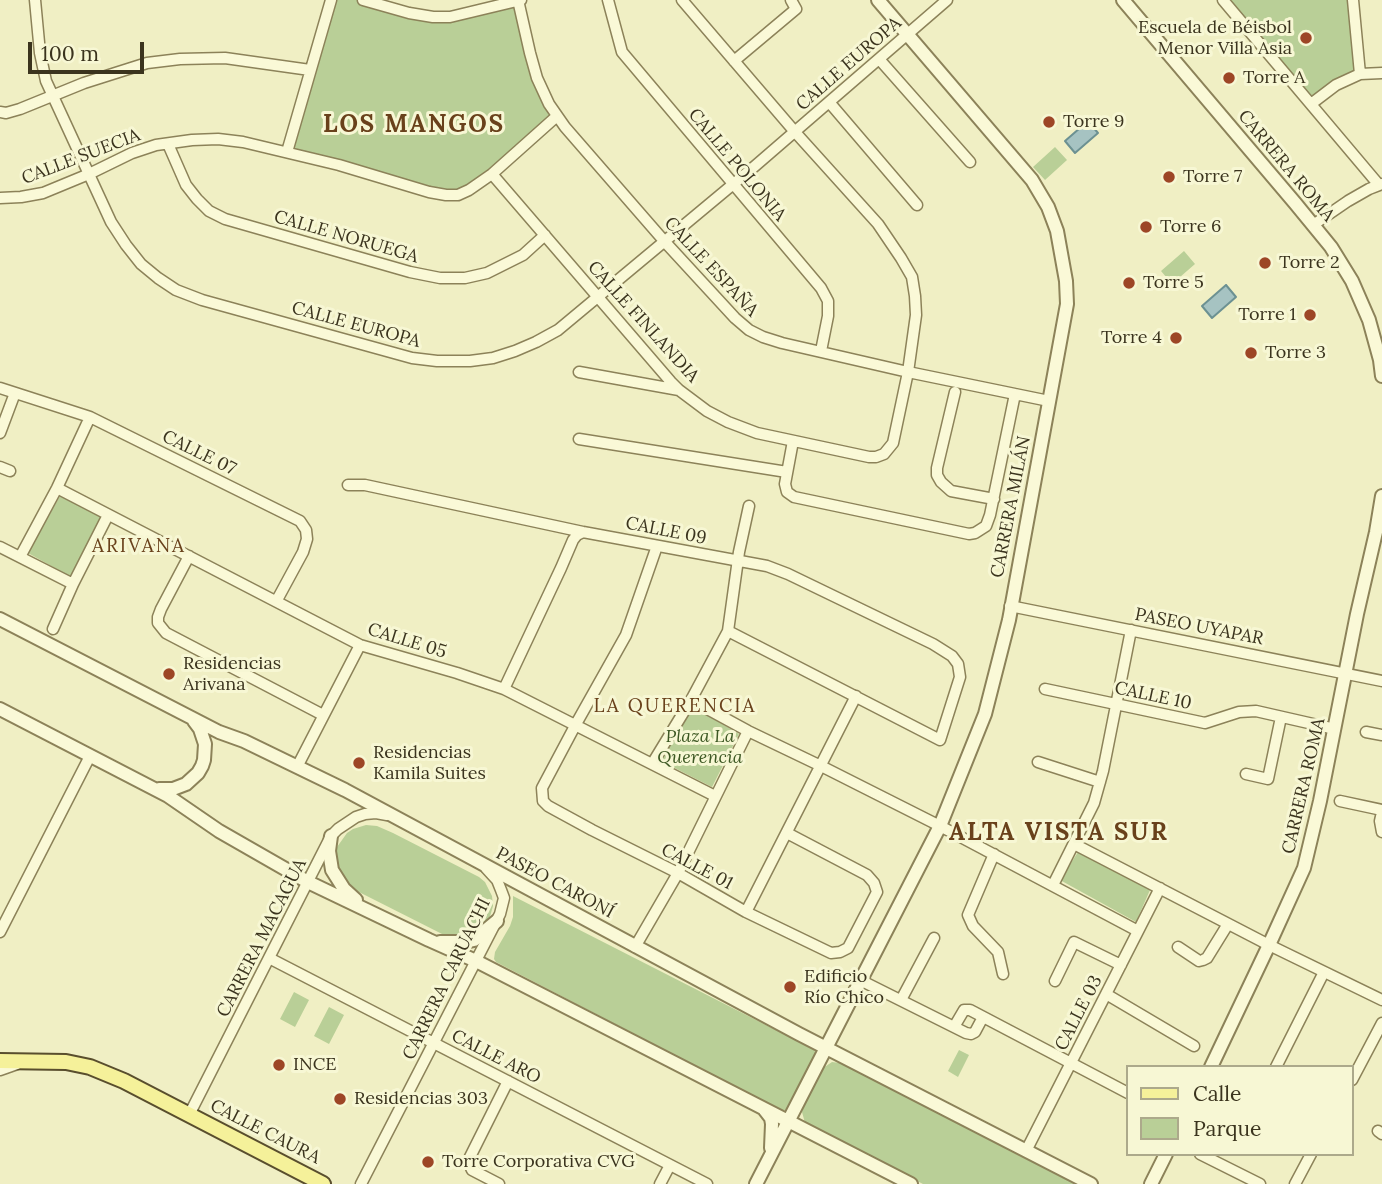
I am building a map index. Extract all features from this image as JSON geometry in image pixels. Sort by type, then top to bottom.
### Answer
[{"type":"main road","name":"CALLE CAURA","points":[[0,1061],[66,1062],[90,1067],[124,1081],[323,1184]]},
{"type":"street","name":"CALLE EUROPA","points":[[35,0],[40,53],[46,80],[111,222],[141,264],[176,289],[202,300],[412,358],[437,361],[492,358],[515,351],[558,330],[733,185],[947,0]]},
{"type":"street","points":[[287,152],[331,0]]},
{"type":"street","points":[[365,0],[409,13],[450,17],[519,0]]},
{"type":"street","name":"CALLE ESPAÑA","points":[[519,0],[537,78],[557,116],[665,242],[748,330],[782,343],[1049,401]]},
{"type":"street","name":"CALLE POLONIA","points":[[608,0],[622,52],[821,288],[828,301],[821,351]]},
{"type":"street","points":[[682,0],[794,132],[878,224],[901,258],[912,277],[915,296],[916,315],[908,372]]},
{"type":"street","points":[[734,61],[794,4],[805,0]]},
{"type":"street","name":"CARRERA MILÁN","points":[[756,1184],[940,826],[985,714],[998,668],[1068,304],[1057,231],[1048,207],[1032,180],[878,0]]},
{"type":"street","name":"CARRERA ROMA","points":[[1123,0],[1338,258],[1366,312],[1382,376]]},
{"type":"street","points":[[1353,0],[1360,74]]},
{"type":"street","points":[[1226,1],[1380,185],[1348,201],[1313,225]]},
{"type":"street","points":[[0,113],[20,110],[84,83],[147,62],[225,58],[310,70]]},
{"type":"street","points":[[879,59],[970,162]]},
{"type":"street","points":[[1311,104],[1336,85],[1360,74],[1382,73]]},
{"type":"street","points":[[829,102],[917,205]]},
{"type":"street","name":"CALLE SUECIA","points":[[0,198],[43,193],[156,145],[218,139],[287,152],[446,195],[458,195],[492,174],[557,116]]},
{"type":"street","name":"CALLE NORUEGA","points":[[167,144],[186,185],[209,211],[225,219],[410,272],[440,278],[465,278],[487,273],[523,255],[545,235]]},
{"type":"street","name":"CALLE FINLANDIA","points":[[492,174],[679,390],[706,411],[728,422],[757,433],[876,457],[884,454],[893,443],[908,372]]},
{"type":"street","points":[[579,372],[679,390]]},
{"type":"street","name":"CALLE 07","points":[[0,388],[90,417],[300,521],[306,530],[307,539],[303,552],[276,600]]},
{"type":"street","points":[[955,392],[937,475],[951,491],[994,499]]},
{"type":"street","points":[[0,433],[15,393]]},
{"type":"street","points":[[793,441],[786,488],[794,497],[969,534],[975,533],[986,526],[994,499],[1015,394]]},
{"type":"street","points":[[20,557],[57,488],[90,417]]},
{"type":"street","points":[[579,439],[787,472]]},
{"type":"street","name":"CALLE 09","points":[[348,485],[365,485],[583,532],[767,566],[933,645],[952,656],[958,664],[958,687],[940,740],[856,696]]},
{"type":"street","name":"CALLE 05","points":[[57,488],[360,645],[504,689],[715,796]]},
{"type":"street","name":"CARRERA ROMA","points":[[1212,1065],[1304,868],[1321,801],[1382,496]]},
{"type":"street","points":[[652,764],[691,700],[727,631],[749,506]]},
{"type":"street","points":[[53,629],[108,515]]},
{"type":"street","points":[[504,689],[573,540],[583,532]]},
{"type":"street","points":[[576,724],[626,635],[657,546]]},
{"type":"street","points":[[0,547],[73,584]]},
{"type":"street","points":[[188,556],[161,609],[158,623],[166,633],[323,716]]},
{"type":"street","name":"PASEO UYAPAR","points":[[1010,606],[1382,681]]},
{"type":"street","name":"PASEO CARONÍ","points":[[0,619],[188,716],[345,790],[826,1048],[1091,1184]]},
{"type":"street","points":[[1053,885],[1094,803],[1131,630]]},
{"type":"street","points":[[727,631],[856,696],[746,912]]},
{"type":"street","points":[[297,767],[360,645]]},
{"type":"street","name":"CALLE 10","points":[[1045,688],[1205,723],[1239,712],[1256,711],[1335,729]]},
{"type":"street","points":[[691,700],[940,826],[1138,931]]},
{"type":"street","points":[[0,709],[185,806],[219,831],[308,882],[476,961],[911,1184]]},
{"type":"street","points":[[149,786],[166,790],[180,787],[192,779],[202,766],[204,736],[188,716]]},
{"type":"street","points":[[1246,774],[1268,779],[1281,717]]},
{"type":"street","name":"CALLE 01","points":[[576,724],[542,789],[543,801],[548,806],[678,873],[746,912],[831,953],[840,952],[848,948],[877,892],[874,883],[867,875],[787,833]]},
{"type":"street","points":[[635,947],[678,873],[748,731]]},
{"type":"street","points":[[1366,732],[1382,735]]},
{"type":"street","points":[[0,932],[90,755]]},
{"type":"street","points":[[1038,762],[1100,782]]},
{"type":"street","points":[[1340,801],[1382,811],[1382,832]]},
{"type":"street","name":"CARRERA MACAGUA","points":[[189,1115],[331,836],[347,822],[365,814],[391,815]]},
{"type":"street","points":[[331,836],[329,851],[332,870],[344,889],[365,909]]},
{"type":"street","points":[[1074,844],[1269,946],[1382,1000]]},
{"type":"street","points":[[993,854],[968,915],[973,926],[998,952],[1003,974]]},
{"type":"street","name":"CARRERA CARUACHI","points":[[361,1184],[503,906],[497,880],[484,865]]},
{"type":"street","name":"CALLE 03","points":[[1026,1151],[1160,888]]},
{"type":"street","points":[[429,940],[453,943],[474,940],[496,921]]},
{"type":"street","points":[[1178,947],[1199,961],[1203,960],[1207,958],[1228,924]]},
{"type":"street","points":[[901,1000],[934,938]]},
{"type":"street","points":[[1055,981],[1074,942],[1121,965]]},
{"type":"street","name":"CALLE ARO","points":[[269,958],[708,1184]]},
{"type":"street","points":[[1277,1065],[1324,972]]},
{"type":"street","points":[[862,981],[966,1033],[973,1033],[983,1017]]},
{"type":"street","points":[[1106,995],[1194,1046]]},
{"type":"street","points":[[954,1027],[964,1010],[970,1010],[1126,1092]]},
{"type":"street","points":[[1354,1076],[1382,1023]]},
{"type":"street","points":[[0,1070],[31,1061]]},
{"type":"street","points":[[499,1184],[474,1171],[468,1161],[508,1081]]},
{"type":"street","points":[[758,1104],[771,1118],[773,1132],[770,1156]]},
{"type":"street","points":[[1151,1184],[1165,1156]]},
{"type":"street","points":[[1204,1156],[1260,1184]]},
{"type":"street","points":[[1298,1183],[1310,1156]]},
{"type":"street","points":[[660,1184],[670,1165]]},
{"type":"green space","points":[[331,0],[363,0],[433,17],[518,1],[530,53],[557,116],[458,195],[287,152]]},
{"type":"green space","name":"Escuela de Béisbol Menor Villa Asia","points":[[1232,0],[1351,0],[1358,73],[1311,102],[1228,3]]},
{"type":"green space","points":[[1055,147],[1067,160],[1045,180],[1033,167]]},
{"type":"green space","points":[[1184,251],[1195,264],[1172,284],[1161,271]]},
{"type":"green space","points":[[60,496],[102,517],[71,577],[28,553]]},
{"type":"green space","name":"Plaza La Querencia","points":[[690,705],[739,734],[712,787],[661,761]]},
{"type":"green space","points":[[366,825],[377,826],[393,833],[485,882],[492,896],[493,906],[489,920],[483,928],[468,937],[448,937],[349,887],[339,875],[335,854],[347,833]]},
{"type":"green space","points":[[1078,852],[1150,890],[1136,922],[1060,880]]},
{"type":"green space","points":[[513,896],[813,1049],[817,1054],[788,1109],[782,1111],[496,962],[495,952],[513,917]]},
{"type":"green space","points":[[294,992],[309,1000],[295,1027],[280,1019]]},
{"type":"green space","points":[[329,1007],[344,1015],[329,1044],[314,1036]]},
{"type":"green space","points":[[959,1050],[969,1055],[958,1077],[948,1071]]},
{"type":"green space","points":[[832,1062],[840,1063],[1075,1184],[923,1184],[805,1123],[803,1108],[823,1068]]},
{"type":"water","points":[[1088,121],[1098,133],[1075,153],[1065,141]]},
{"type":"water","points":[[1226,285],[1236,297],[1212,318],[1202,306]]},
{"type":"place","name":"Escuela de Béisbol Menor Villa Asia","points":[[1306,38]]},
{"type":"place","name":"Torre A","points":[[1229,78]]},
{"type":"place","name":"Torre 9","points":[[1049,122]]},
{"type":"place","name":"Torre 7","points":[[1169,177]]},
{"type":"place","name":"Torre 6","points":[[1146,227]]},
{"type":"place","name":"Torre 2","points":[[1265,263]]},
{"type":"place","name":"Torre 5","points":[[1129,283]]},
{"type":"place","name":"Torre 1","points":[[1310,315]]},
{"type":"place","name":"Torre 4","points":[[1176,338]]},
{"type":"place","name":"Torre 3","points":[[1251,353]]},
{"type":"place","name":"Residencias Arivana","points":[[169,674]]},
{"type":"place","name":"Residencias Kamila Suites","points":[[359,763]]},
{"type":"place","name":"Edificio Río Chico","points":[[790,987]]},
{"type":"place","name":"INCE","points":[[279,1065]]},
{"type":"place","name":"Residencias 303","points":[[340,1099]]},
{"type":"place","name":"Torre Corporativa CVG","points":[[428,1162]]},
{"type":"district","name":"LOS MANGOS","points":[[414,125]]},
{"type":"district","name":"ARIVANA","points":[[139,547]]},
{"type":"district","name":"LA QUERENCIA","points":[[675,707]]},
{"type":"district","name":"ALTA VISTA SUR","points":[[1059,833]]}]
